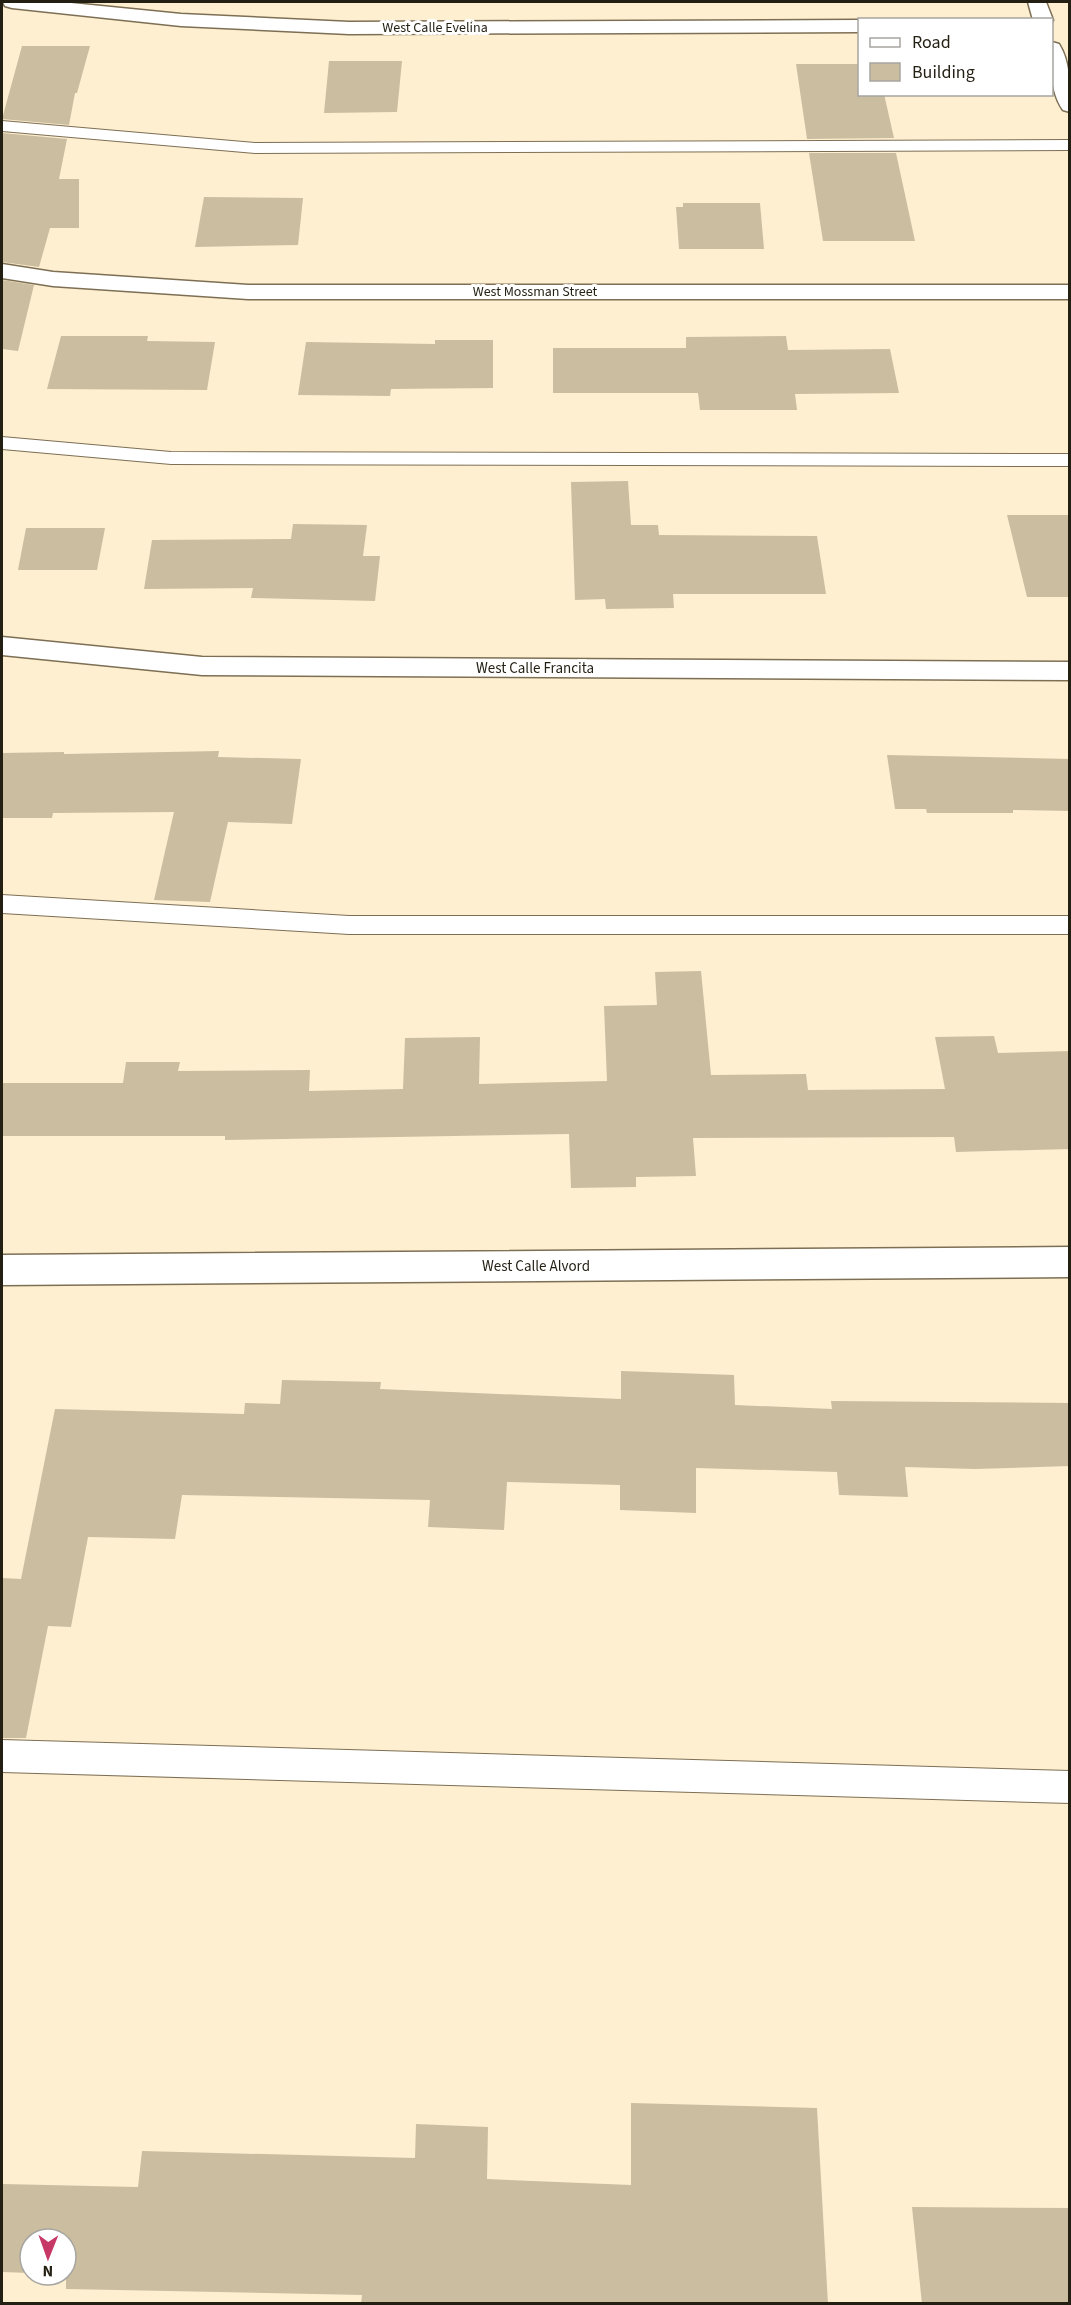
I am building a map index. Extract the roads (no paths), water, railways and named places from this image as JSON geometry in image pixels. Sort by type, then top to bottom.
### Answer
[{"type":"street","name":"West Calle Evelina","points":[[12,2],[181,20],[350,28],[858,26]]},
{"type":"street","points":[[1037,2],[1042,18]]},
{"type":"street","points":[[1053,51],[1070,106]]},
{"type":"street","name":"West Mossman Street","points":[[2,271],[53,279],[248,292],[1070,292]]},
{"type":"street","name":"West Calle Francita","points":[[2,646],[202,666],[1070,671]]},
{"type":"street","name":"West Calle Alvord","points":[[2,1270],[1070,1262]]},
{"type":"lane","points":[[2,126],[255,147],[1070,145]]},
{"type":"lane","points":[[2,443],[171,458],[1070,460]]},
{"type":"lane","points":[[2,904],[349,925],[1070,925]]},
{"type":"lane","points":[[2,1756],[1070,1787]]}]
